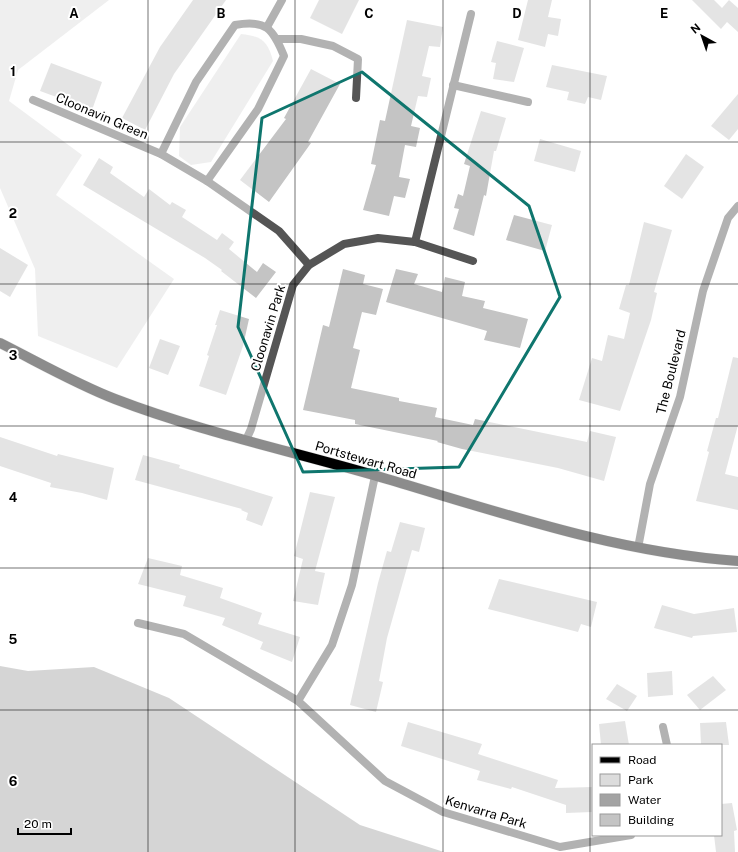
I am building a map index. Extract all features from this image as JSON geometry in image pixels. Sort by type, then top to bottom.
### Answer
[{"type":"main road","name":"Portstewart Road","points":[[0,343],[114,399],[246,440],[530,521],[638,548],[680,555],[738,561]]},
{"type":"street","points":[[266,27],[282,0]]},
{"type":"street","points":[[415,242],[471,14]]},
{"type":"street","points":[[161,154],[196,82],[235,25],[252,22],[266,27],[277,39],[284,56],[258,109],[207,180]]},
{"type":"street","points":[[277,39],[301,39],[333,46],[358,60],[356,98]]},
{"type":"street","points":[[453,85],[528,102]]},
{"type":"street","name":"Cloonavin Green","points":[[33,100],[161,154],[207,180],[278,231],[309,265]]},
{"type":"street","name":"The Boulevard","points":[[638,548],[650,484],[680,397],[703,292],[728,218],[738,206]]},
{"type":"street","name":"Cloonavin Park","points":[[246,440],[293,285],[309,265],[344,244],[378,238],[415,242],[473,261]]},
{"type":"street","points":[[298,701],[332,645],[352,585],[375,476]]},
{"type":"street","name":"Kenvarra Park","points":[[138,623],[184,634],[298,701],[385,781],[442,812],[560,847],[625,836]]},
{"type":"street","points":[[663,728],[666,744]]},
{"type":"highlighted area","points":[[362,72],[529,206],[560,297],[459,467],[303,472],[238,327],[262,118]]},
{"type":"green space","points":[[0,0],[109,0],[18,70],[9,101],[82,155],[56,195],[174,279],[117,368],[38,336],[35,269],[0,188]]},
{"type":"green space","points":[[241,34],[254,36],[263,41],[269,49],[273,61],[211,162],[191,165],[179,156],[180,127]]},
{"type":"water","points":[[0,666],[28,671],[94,667],[169,698],[360,825],[444,852],[0,852]]},
{"type":"building","points":[[193,0],[226,0],[174,74],[145,130],[122,118],[160,47]]},
{"type":"building","points":[[319,0],[359,0],[342,34],[310,18]]},
{"type":"building","points":[[528,0],[552,0],[548,17],[561,19],[558,36],[548,34],[545,47],[518,40]]},
{"type":"building","points":[[692,0],[714,0],[722,8],[729,0],[738,8],[738,32],[727,22],[721,29]]},
{"type":"building","points":[[407,20],[443,27],[440,47],[429,46],[422,76],[431,78],[427,97],[418,96],[411,126],[420,128],[416,147],[405,145],[399,177],[410,179],[405,198],[394,196],[389,216],[363,210],[376,165],[371,164],[380,120],[385,121]]},
{"type":"building","points":[[497,41],[524,48],[514,82],[493,79],[496,63],[491,62]]},
{"type":"building","points":[[51,63],[102,82],[92,110],[40,91]]},
{"type":"building","points":[[552,65],[607,76],[601,100],[588,97],[585,104],[567,100],[569,92],[546,87]]},
{"type":"building","points":[[311,69],[340,84],[308,142],[311,143],[269,202],[240,180],[286,119],[284,118]]},
{"type":"building","points":[[738,94],[738,129],[729,140],[711,126]]},
{"type":"building","points":[[481,111],[506,118],[496,151],[494,151],[486,196],[484,195],[474,236],[453,229],[459,209],[454,208],[458,194],[463,196],[470,166],[464,164]]},
{"type":"building","points":[[540,139],[581,151],[575,172],[534,161]]},
{"type":"building","points":[[686,154],[704,167],[682,199],[664,186]]},
{"type":"building","points":[[99,158],[113,167],[110,173],[144,197],[149,189],[170,205],[172,202],[186,210],[182,217],[217,240],[222,233],[234,242],[229,249],[257,272],[263,263],[276,272],[256,298],[205,258],[83,185]]},
{"type":"building","points":[[514,215],[552,225],[545,251],[506,240]]},
{"type":"building","points":[[644,222],[672,230],[654,292],[657,293],[651,320],[620,411],[579,400],[592,358],[602,361],[608,335],[624,339],[630,313],[619,309],[626,285],[629,285]]},
{"type":"building","points":[[0,248],[28,265],[10,297],[0,291]]},
{"type":"building","points":[[343,269],[365,275],[363,284],[383,289],[376,315],[362,312],[353,348],[360,350],[351,388],[399,398],[399,401],[437,408],[435,417],[473,425],[475,419],[587,442],[590,431],[616,437],[604,481],[558,468],[462,449],[437,442],[438,441],[355,424],[355,420],[303,410],[323,325],[329,327]]},
{"type":"building","points":[[396,269],[418,274],[414,284],[442,292],[445,277],[465,282],[462,296],[485,301],[483,308],[528,319],[520,348],[484,340],[487,331],[386,302]]},
{"type":"building","points":[[220,310],[249,319],[243,346],[226,395],[199,386],[209,356],[207,355],[217,325],[215,325]]},
{"type":"building","points":[[160,339],[180,346],[168,375],[149,368]]},
{"type":"building","points":[[733,357],[738,358],[738,425],[725,474],[738,477],[738,510],[696,501],[709,452],[707,451],[716,418],[718,418]]},
{"type":"building","points":[[0,437],[57,456],[58,454],[114,468],[107,500],[82,493],[50,487],[51,483],[0,466]]},
{"type":"building","points":[[143,455],[180,465],[179,468],[273,497],[262,526],[246,520],[248,513],[241,510],[242,509],[135,480]]},
{"type":"building","points":[[310,492],[335,497],[315,571],[325,573],[318,605],[293,601],[303,559],[294,556]]},
{"type":"building","points":[[400,522],[425,528],[419,552],[412,550],[387,638],[379,681],[383,682],[376,712],[350,705],[378,583],[387,551],[391,552]]},
{"type":"building","points":[[148,558],[182,566],[180,575],[223,588],[220,598],[262,613],[258,624],[300,637],[292,662],[260,649],[263,642],[222,625],[225,618],[183,606],[186,596],[138,584]]},
{"type":"building","points":[[499,579],[597,602],[591,627],[581,624],[578,632],[488,609]]},
{"type":"building","points":[[662,605],[694,614],[734,608],[737,632],[693,636],[692,638],[654,628]]},
{"type":"building","points":[[672,671],[673,695],[648,697],[647,673]]},
{"type":"building","points":[[713,676],[726,690],[700,710],[687,695]]},
{"type":"building","points":[[617,684],[637,696],[627,711],[606,699]]},
{"type":"building","points":[[625,721],[629,744],[601,744],[599,724]]},
{"type":"building","points":[[408,722],[482,744],[478,754],[558,780],[555,788],[592,787],[592,812],[566,813],[566,805],[512,787],[511,789],[477,780],[480,771],[401,746]]},
{"type":"building","points":[[726,722],[729,745],[701,744],[700,723]]},
{"type":"building","points":[[732,803],[737,830],[734,831],[735,852],[716,852],[714,836],[722,836],[722,804]]}]
